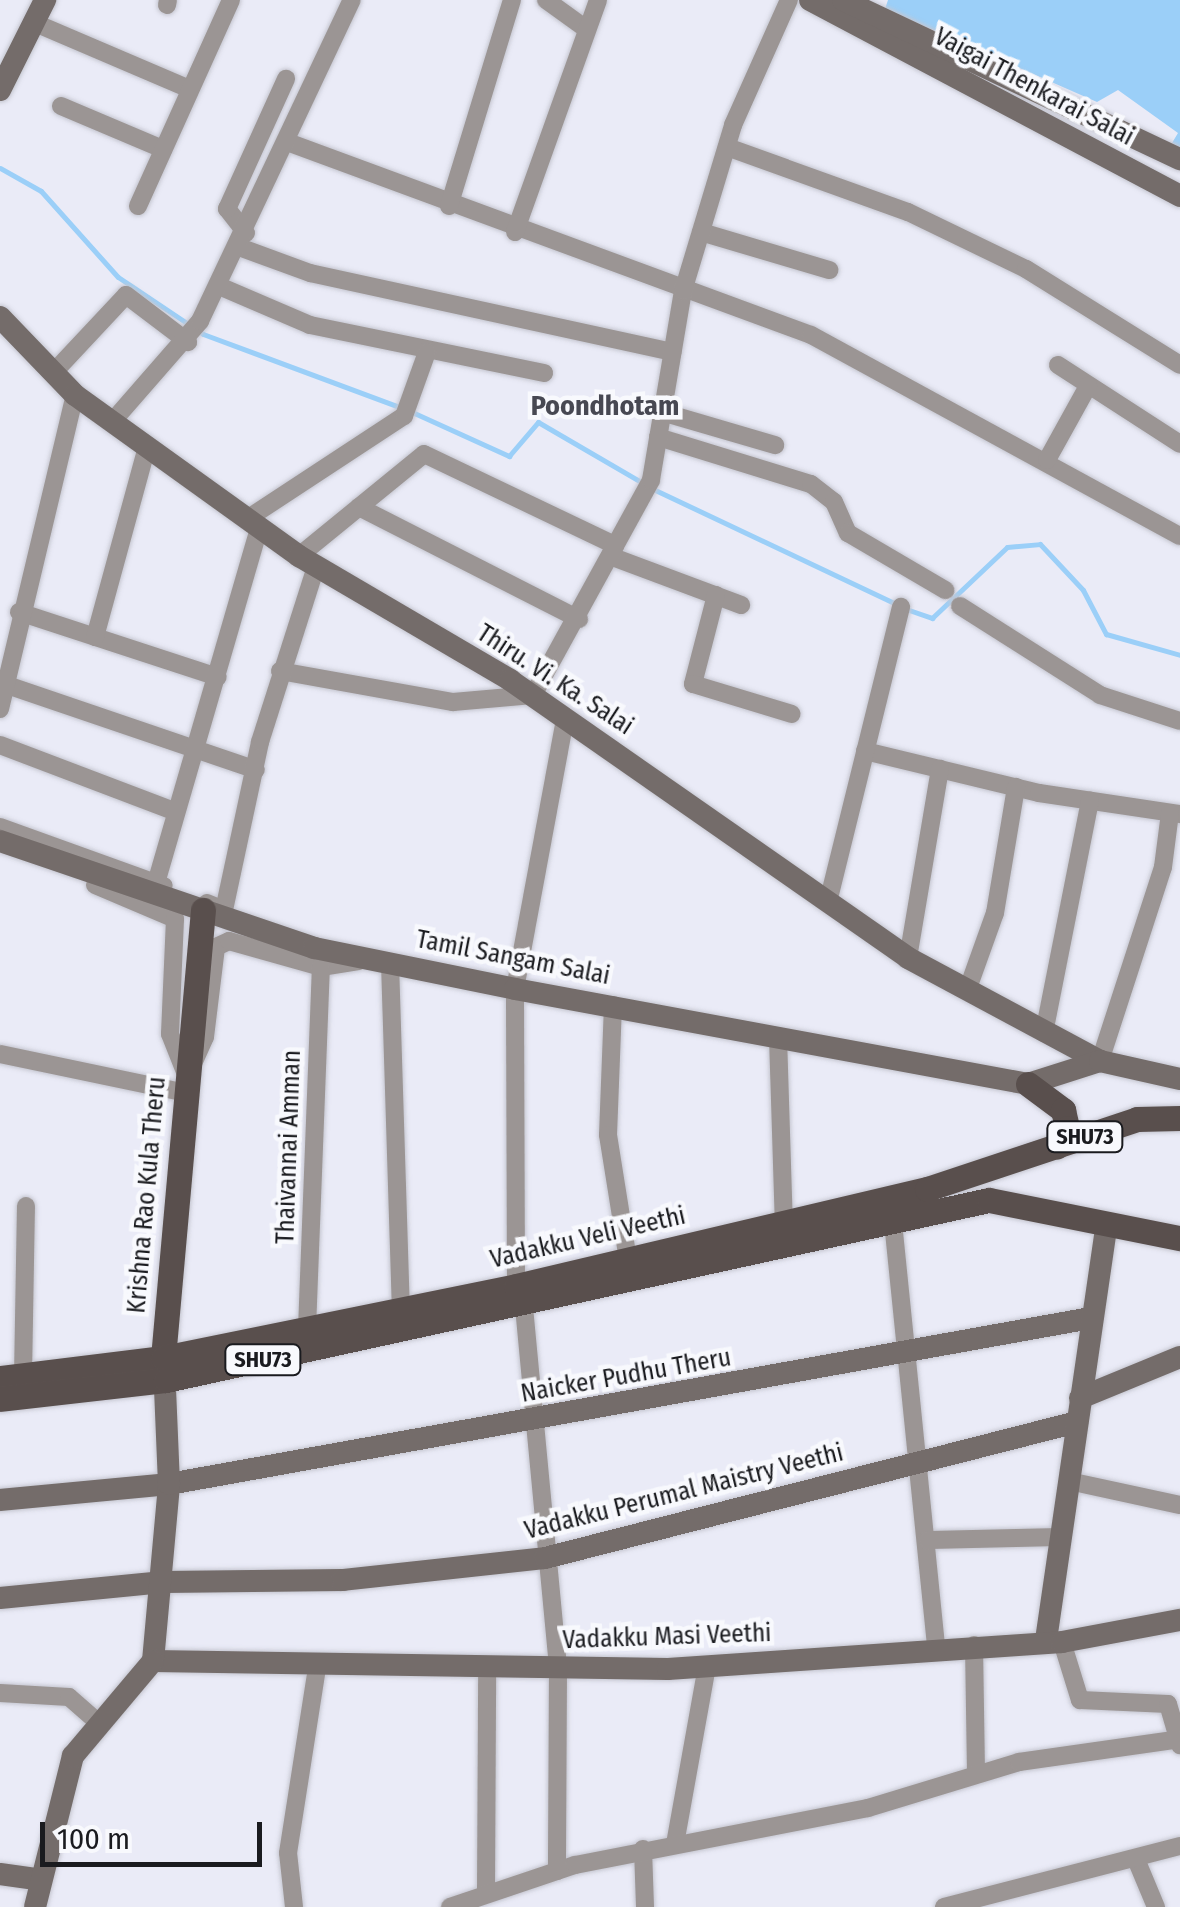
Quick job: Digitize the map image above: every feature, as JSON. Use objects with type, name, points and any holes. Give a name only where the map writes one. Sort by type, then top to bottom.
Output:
[{"type":"main road","name":"Krishna Rao Kula Theru","points":[[165,1369],[190,1036],[213,910]]},
{"type":"main road","points":[[1028,1084],[1063,1110],[1065,1138],[1056,1146]]},
{"type":"main road","name":"Vadakku Veli Veethi","points":[[11,1377],[165,1369],[308,1329],[401,1310],[520,1296],[628,1260],[993,1168],[1136,1120],[1180,1118]]},
{"type":"main road","points":[[993,1168],[989,1200],[1180,1238]]},
{"type":"main road","name":"Vadakku Veli Veethi","points":[[0,1399],[165,1369],[989,1200]]},
{"type":"street","points":[[0,90],[45,0]]},
{"type":"street","points":[[138,206],[231,0]]},
{"type":"street","points":[[112,422],[188,342],[200,321],[290,143],[352,0]]},
{"type":"street","points":[[449,206],[512,0]]},
{"type":"street","points":[[546,0],[582,26]]},
{"type":"street","points":[[515,232],[582,26],[598,0]]},
{"type":"street","points":[[280,671],[453,702],[533,695],[579,619],[648,487],[683,291],[700,232],[727,146],[789,0]]},
{"type":"street","name":"Vaigai Thenkarai Salai","points":[[810,0],[1180,196]]},
{"type":"street","name":"Vaigai Thenkarai Salai","points":[[842,0],[1180,159]]},
{"type":"street","points":[[35,23],[190,89]]},
{"type":"street","points":[[286,79],[227,209],[242,240],[310,274],[672,352]]},
{"type":"street","points":[[61,106],[164,149]]},
{"type":"street","points":[[290,143],[515,232],[810,335],[1047,460],[1180,536]]},
{"type":"street","points":[[727,146],[908,212],[1026,269],[1180,366]]},
{"type":"street","points":[[700,232],[828,270]]},
{"type":"street","points":[[219,286],[310,325],[544,374]]},
{"type":"street","points":[[54,372],[126,295],[188,342]]},
{"type":"street","name":"Thiru. Vi. Ka. Salai","points":[[0,316],[75,394],[253,524],[533,695],[830,898],[908,958],[1100,1061],[1180,1079]]},
{"type":"street","points":[[156,882],[218,677],[253,524],[409,409],[427,352]]},
{"type":"street","points":[[1058,364],[1180,444]]},
{"type":"street","points":[[1047,460],[1088,386]]},
{"type":"street","points":[[0,709],[19,612],[75,394]]},
{"type":"street","points":[[662,412],[774,445]]},
{"type":"street","points":[[658,437],[812,484],[834,502],[848,533],[945,590]]},
{"type":"street","points":[[96,637],[147,447]]},
{"type":"street","points":[[0,827],[156,882],[213,910],[256,770],[308,561],[359,507],[424,454],[613,550],[741,605]]},
{"type":"street","points":[[359,507],[579,619]]},
{"type":"street","points":[[716,596],[693,684],[792,714]]},
{"type":"street","points":[[960,606],[1100,695],[1180,721]]},
{"type":"street","points":[[830,898],[901,607]]},
{"type":"street","points":[[19,612],[218,677]]},
{"type":"street","points":[[4,684],[256,770]]},
{"type":"street","points":[[558,1871],[558,1668],[546,1558],[541,1420],[520,1296],[515,989],[565,718]]},
{"type":"street","points":[[0,745],[176,812]]},
{"type":"street","points":[[866,751],[1016,788],[1175,814],[1163,867],[1100,1061],[1028,1084]]},
{"type":"street","points":[[908,958],[940,769]]},
{"type":"street","points":[[967,991],[994,913],[1016,788]]},
{"type":"street","points":[[1044,1034],[1090,801]]},
{"type":"street","name":"Tamil Sangam Salai","points":[[0,841],[213,910],[318,957],[380,961],[1028,1084]]},
{"type":"street","points":[[0,851],[170,912],[170,1034],[186,1085]]},
{"type":"street","points":[[186,1085],[205,1036],[216,946],[229,941],[318,957]]},
{"type":"street","name":"Thaivannai Amman","points":[[308,1329],[318,957]]},
{"type":"street","points":[[380,961],[401,1310]]},
{"type":"street","points":[[613,1005],[608,1135],[628,1260]]},
{"type":"street","points":[[778,1037],[784,1223]]},
{"type":"street","points":[[0,1054],[186,1085]]},
{"type":"street","points":[[11,1377],[26,1206]]},
{"type":"street","points":[[894,1222],[923,1458],[936,1648]]},
{"type":"street","points":[[450,1907],[558,1871],[642,1849],[868,1808],[976,1774],[1180,1741],[1168,1704],[1080,1700],[1054,1641],[1068,1481],[1107,1223]]},
{"type":"street","name":"Naicker Pudhu Theru","points":[[0,1500],[169,1484],[1091,1318]]},
{"type":"street","points":[[1080,1398],[1180,1356]]},
{"type":"street","points":[[35,1907],[36,1879],[73,1756],[152,1661],[163,1582],[169,1484],[165,1369]]},
{"type":"street","name":"Vadakku Perumal Maistry Veethi","points":[[0,1598],[163,1582],[343,1580],[546,1558],[923,1458],[1077,1422]]},
{"type":"street","points":[[1068,1481],[1180,1505]]},
{"type":"street","points":[[928,1540],[1061,1537]]},
{"type":"street","name":"Vadakku Masi Veethi","points":[[152,1661],[487,1672],[707,1666],[1054,1641],[1180,1620]]},
{"type":"street","points":[[974,1645],[976,1774]]},
{"type":"street","points":[[675,1844],[707,1666]]},
{"type":"street","points":[[294,1907],[288,1853],[318,1668]]},
{"type":"street","points":[[486,1894],[487,1672]]},
{"type":"street","points":[[0,1693],[69,1697],[100,1724]]},
{"type":"street","points":[[944,1907],[1138,1864],[1180,1846]]},
{"type":"street","points":[[642,1849],[645,1907]]},
{"type":"street","points":[[1138,1864],[1156,1907]]},
{"type":"street","points":[[0,1874],[36,1879]]},
{"type":"water","points":[[888,0],[1180,0],[1180,148],[1172,143],[1178,133],[1118,90],[1097,102],[885,9]]},
{"type":"waterway","points":[[0,168],[41,191],[118,277],[203,334],[402,408]]},
{"type":"waterway","points":[[412,412],[509,456],[538,422],[643,483]]},
{"type":"waterway","points":[[653,489],[896,604]]},
{"type":"waterway","points":[[906,609],[932,618],[1007,547],[1040,544],[1083,590],[1106,634],[1180,655]]},
{"type":"district","name":"Poondhotam","points":[[605,406]]}]
